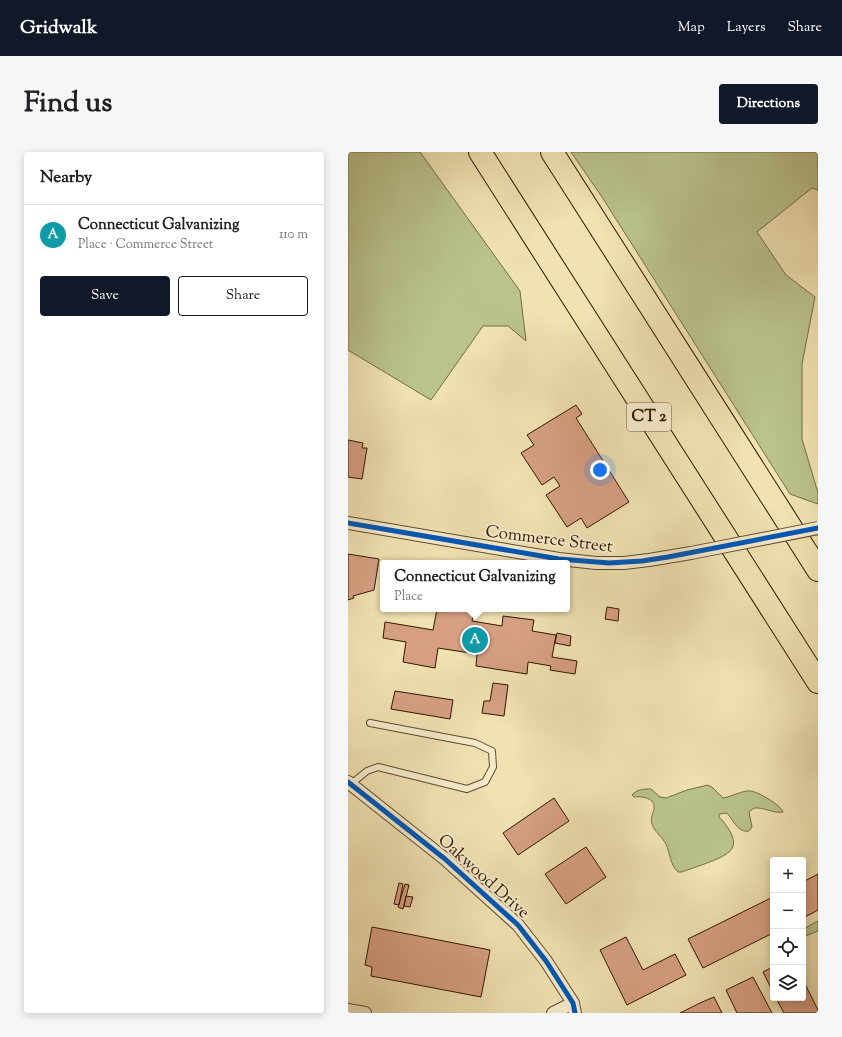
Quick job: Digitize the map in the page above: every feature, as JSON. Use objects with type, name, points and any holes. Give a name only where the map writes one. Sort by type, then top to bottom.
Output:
[{"type":"highway","name":"CT 2","points":[[480,152],[818,682]]},
{"type":"highway","points":[[552,152],[818,570]]},
{"type":"street","name":"Commerce Street","points":[[348,523],[579,561],[624,563],[691,553],[818,528]]},
{"type":"street","name":"Oakwood Drive","points":[[349,783],[445,859],[518,925],[546,961],[574,1008]]},
{"type":"street","points":[[553,1013],[574,1008]]},
{"type":"street","points":[[348,1010],[365,1013]]},
{"type":"lane","points":[[349,783],[367,770],[378,768],[468,790],[485,782],[493,767],[492,751],[475,743],[370,723]]},
{"type":"green space","points":[[348,152],[420,152],[520,291],[526,341],[508,326],[483,326],[431,400],[348,350]]},
{"type":"green space","points":[[571,152],[818,152],[818,190],[812,188],[757,232],[786,275],[815,297],[802,364],[802,439],[818,493],[818,504],[790,494],[602,197]]},
{"type":"green space","points":[[708,785],[723,798],[747,791],[753,792],[774,802],[783,812],[754,808],[749,812],[752,827],[749,831],[742,830],[736,826],[727,813],[719,814],[719,817],[731,832],[733,837],[733,846],[731,850],[716,860],[682,872],[678,872],[672,862],[666,844],[654,829],[651,822],[654,809],[653,802],[648,798],[634,797],[632,795],[638,790],[651,789],[660,797],[666,798],[687,790]]},
{"type":"green space","points":[[818,921],[818,931],[806,936],[807,927]]},
{"type":"building","points":[[576,405],[582,414],[576,418],[629,502],[587,528],[581,518],[567,527],[546,495],[560,486],[554,477],[542,485],[521,453],[534,445],[527,435]]},
{"type":"building","points":[[348,440],[363,443],[362,448],[367,448],[362,479],[348,477]]},
{"type":"building","points":[[348,554],[379,559],[374,590],[353,596],[354,598],[348,600]]},
{"type":"building","points":[[607,607],[619,609],[618,621],[605,619]]},
{"type":"building","points":[[436,612],[474,612],[472,621],[502,626],[503,616],[534,620],[532,631],[556,635],[552,657],[577,661],[575,674],[550,670],[551,666],[528,662],[527,674],[476,666],[477,654],[438,648],[435,668],[403,662],[406,642],[383,638],[385,622],[433,630]]},
{"type":"building","points":[[557,633],[571,636],[570,646],[555,643]]},
{"type":"building","points":[[493,683],[508,685],[504,716],[482,713],[484,701],[490,701]]},
{"type":"building","points":[[395,691],[453,700],[450,719],[391,709]]},
{"type":"building","points":[[554,798],[569,821],[518,855],[503,833]]},
{"type":"building","points":[[586,847],[606,877],[566,904],[545,874]]},
{"type":"building","points":[[818,874],[818,910],[806,916],[806,893],[806,880]]},
{"type":"building","points":[[399,883],[403,884],[399,905],[394,904]]},
{"type":"building","points":[[405,884],[409,885],[403,909],[398,907]]},
{"type":"building","points":[[406,896],[413,897],[410,907],[404,906]]},
{"type":"building","points":[[770,898],[770,934],[703,968],[688,939]]},
{"type":"building","points":[[372,927],[490,950],[481,997],[371,976],[372,967],[365,965]]},
{"type":"building","points":[[626,937],[643,970],[675,954],[686,975],[627,1005],[600,950]]},
{"type":"building","points":[[770,968],[770,986],[763,972]]},
{"type":"building","points":[[753,977],[772,1013],[737,1013],[726,990]]},
{"type":"building","points":[[806,986],[818,1010],[818,1013],[784,1013],[778,1001],[806,1001]]},
{"type":"building","points":[[714,997],[722,1013],[680,1013],[700,1003]]},
{"type":"cycle path","points":[[348,523],[559,559],[609,563],[642,561],[668,557],[818,528]]},
{"type":"cycle path","points":[[348,782],[445,859],[518,925],[546,961],[573,1003],[575,1013]]},
{"type":"place","name":"Connecticut Galvanizing","points":[[475,640]]}]
